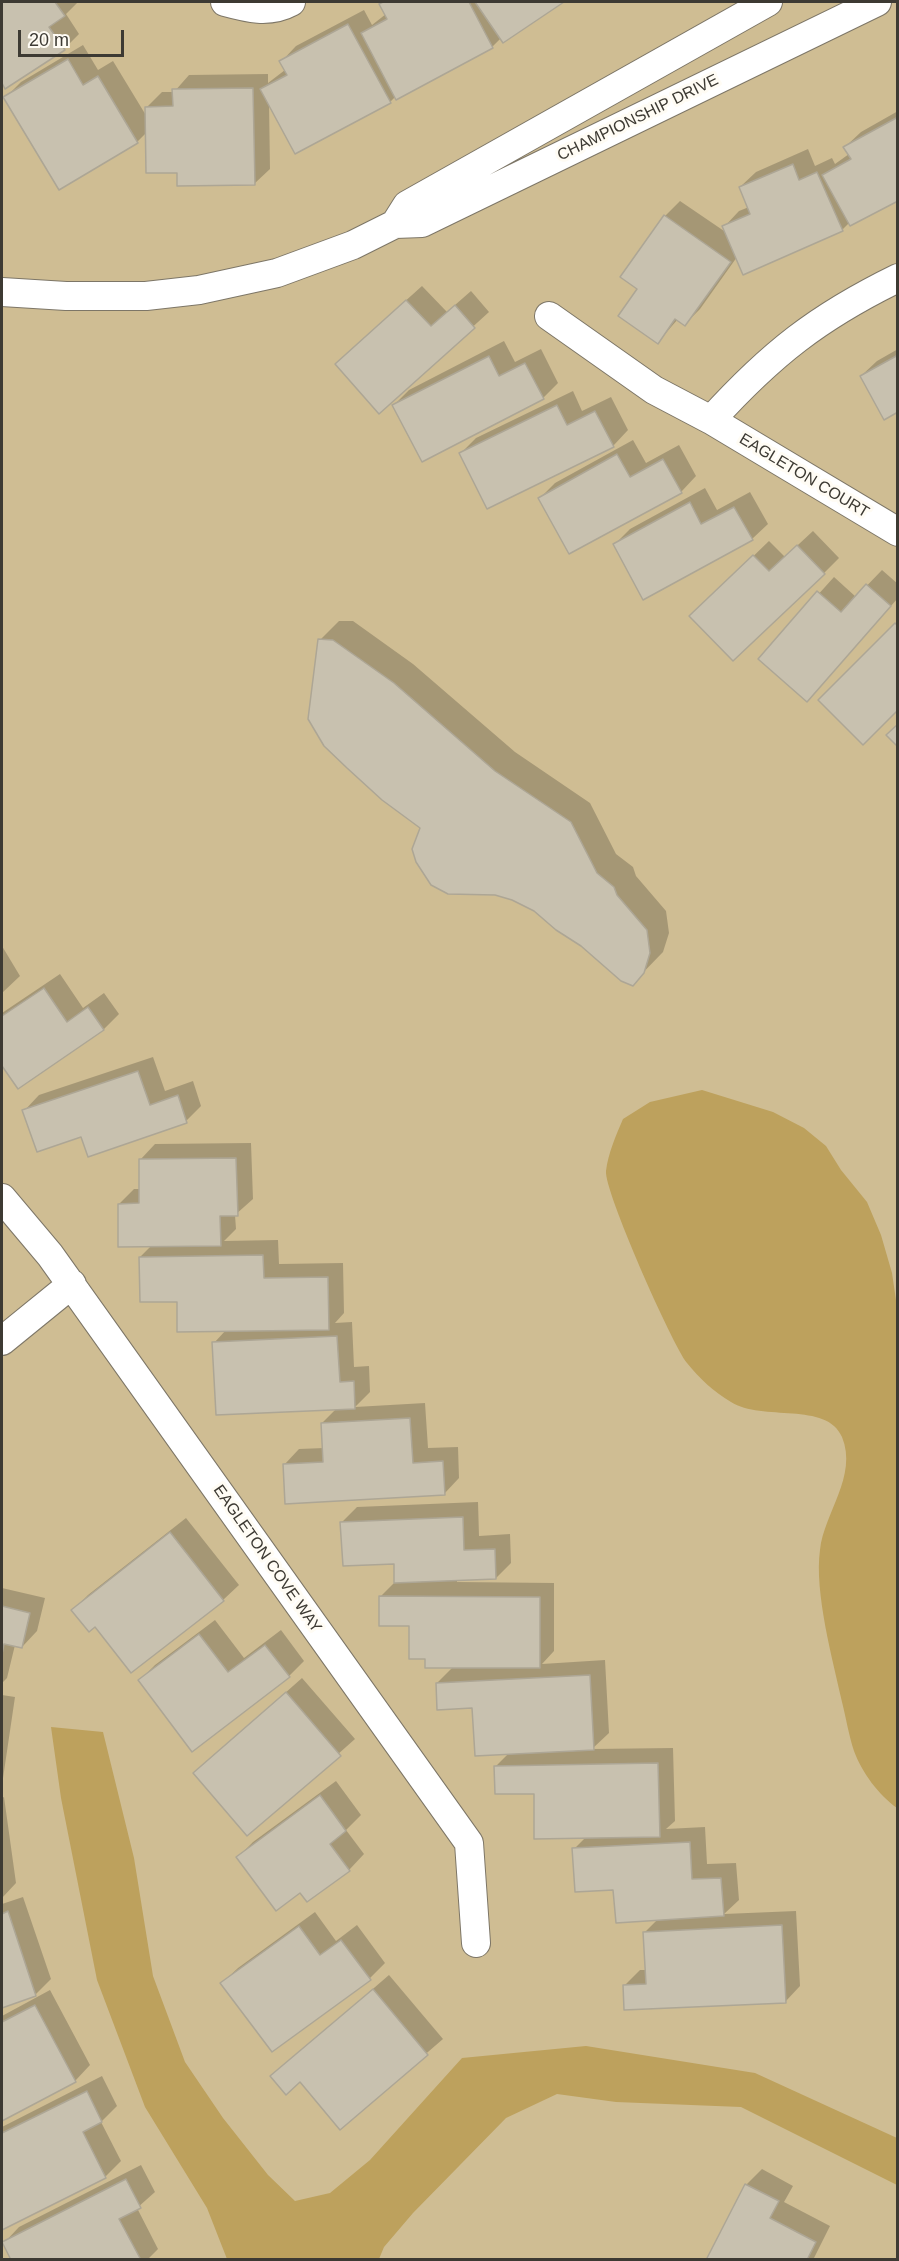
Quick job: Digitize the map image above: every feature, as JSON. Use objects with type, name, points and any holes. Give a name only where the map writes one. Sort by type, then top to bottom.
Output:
[{"type":"street","points":[[225,2],[253,10],[283,6],[291,2]]},
{"type":"street","name":"CHAMPIONSHIP DRIVE","points":[[395,224],[407,205],[768,2]]},
{"type":"street","name":"CHAMPIONSHIP DRIVE","points":[[2,292],[146,296],[199,290],[278,273],[353,245],[395,224],[422,223],[877,2]]},
{"type":"street","points":[[711,420],[750,377],[799,335],[852,300],[897,278]]},
{"type":"street","name":"EAGLETON COURT","points":[[549,316],[654,390],[711,420],[897,532]]},
{"type":"street","name":"EAGLETON COVE WAY","points":[[2,1198],[72,1284],[469,1843],[476,1943]]},
{"type":"street","points":[[2,1341],[72,1284]]},
{"type":"shaded area","points":[[2,2],[897,2],[897,2259],[2,2259]]},
{"type":"shaded area","points":[[702,1090],[773,1112],[804,1128],[826,1146],[841,1170],[867,1202],[881,1235],[892,1273],[898,1314],[897,1808],[872,1783],[854,1751],[822,1606],[820,1550],[846,1466],[846,1452],[842,1437],[834,1426],[823,1419],[808,1415],[744,1408],[719,1394],[697,1374],[679,1350],[654,1299],[608,1184],[607,1165],[623,1119],[650,1102]]},
{"type":"shaded area","points":[[51,1727],[103,1732],[134,1858],[153,1976],[185,2062],[223,2118],[268,2175],[295,2201],[330,2193],[370,2160],[462,2058],[586,2046],[755,2073],[897,2138],[897,2185],[741,2107],[616,2102],[557,2094],[506,2118],[413,2213],[384,2247],[379,2259],[227,2259],[207,2208],[145,2107],[97,1980],[61,1798]]},
{"type":"building","points":[[2,2],[55,2],[65,16],[49,27],[65,50],[5,89],[2,83]]},
{"type":"building","points":[[383,2],[469,2],[493,48],[396,100],[361,33],[387,19],[379,4]]},
{"type":"building","points":[[475,2],[564,2],[503,43]]},
{"type":"building","points":[[348,24],[391,103],[295,154],[260,89],[287,75],[279,61]]},
{"type":"building","points":[[68,59],[83,85],[98,76],[138,143],[59,190],[3,97]]},
{"type":"building","points":[[253,88],[255,185],[177,186],[177,173],[146,173],[145,107],[173,106],[172,89]]},
{"type":"building","points":[[898,117],[898,201],[850,226],[822,175],[851,159],[843,147]]},
{"type":"building","points":[[793,164],[799,180],[817,172],[843,231],[743,275],[722,226],[750,214],[739,187]]},
{"type":"building","points":[[664,215],[731,262],[685,326],[675,319],[658,344],[618,316],[637,289],[620,277]]},
{"type":"building","points":[[406,300],[431,326],[455,305],[475,328],[379,414],[335,364]]},
{"type":"building","points":[[898,355],[898,412],[884,420],[860,376]]},
{"type":"building","points":[[489,356],[499,376],[525,363],[544,399],[422,462],[392,405]]},
{"type":"building","points":[[557,405],[567,425],[595,411],[614,447],[487,509],[459,453]]},
{"type":"building","points":[[617,454],[630,477],[663,459],[682,493],[569,554],[538,498]]},
{"type":"building","points":[[690,502],[701,524],[734,507],[753,540],[643,600],[613,544]]},
{"type":"building","points":[[797,545],[825,574],[733,661],[689,616],[753,555],[769,571]]},
{"type":"building","points":[[866,584],[891,606],[807,702],[758,659],[817,591],[841,612]]},
{"type":"building","points":[[895,623],[898,626],[898,710],[863,745],[818,700]]},
{"type":"building","points":[[318,639],[333,640],[394,683],[495,771],[571,822],[597,873],[614,887],[617,895],[647,930],[650,953],[644,973],[633,986],[621,981],[581,946],[556,930],[534,911],[512,900],[495,895],[448,894],[431,885],[416,862],[412,849],[420,828],[382,800],[324,746],[308,719]]},
{"type":"building","points":[[898,724],[898,747],[886,735]]},
{"type":"building","points":[[44,988],[67,1022],[88,1007],[104,1030],[18,1089],[2,1066],[2,1016]]},
{"type":"building","points":[[138,1071],[150,1105],[178,1095],[187,1123],[88,1157],[81,1137],[37,1152],[22,1110]]},
{"type":"building","points":[[236,1158],[238,1216],[220,1216],[221,1246],[118,1247],[118,1204],[139,1203],[139,1159]]},
{"type":"building","points":[[263,1255],[264,1278],[328,1277],[329,1330],[177,1332],[177,1302],[140,1302],[139,1257]]},
{"type":"building","points":[[337,1336],[340,1382],[354,1381],[355,1409],[216,1415],[212,1342]]},
{"type":"building","points":[[410,1418],[413,1463],[443,1461],[445,1495],[285,1504],[283,1464],[323,1462],[321,1423]]},
{"type":"building","points":[[463,1517],[464,1550],[495,1549],[496,1579],[394,1583],[394,1564],[343,1566],[340,1522]]},
{"type":"building","points":[[170,1532],[224,1601],[131,1673],[95,1627],[89,1632],[71,1610]]},
{"type":"building","points":[[379,1596],[540,1597],[540,1668],[425,1668],[425,1659],[409,1659],[409,1626],[379,1626]]},
{"type":"building","points":[[2,1606],[30,1613],[22,1648],[4,1644],[2,1654]]},
{"type":"building","points":[[199,1634],[228,1672],[265,1645],[290,1677],[192,1752],[138,1680]]},
{"type":"building","points":[[590,1675],[594,1750],[475,1756],[472,1708],[437,1710],[436,1683]]},
{"type":"building","points":[[286,1692],[341,1756],[247,1836],[193,1773]]},
{"type":"building","points":[[658,1763],[660,1837],[534,1839],[534,1794],[495,1794],[494,1766]]},
{"type":"building","points":[[320,1795],[346,1831],[330,1844],[350,1871],[307,1902],[300,1893],[276,1911],[236,1857]]},
{"type":"building","points":[[690,1842],[692,1879],[721,1878],[724,1916],[616,1923],[613,1890],[575,1892],[572,1848]]},
{"type":"building","points":[[8,1911],[36,1996],[2,2008],[2,1914]]},
{"type":"building","points":[[782,1925],[786,2003],[624,2010],[623,1985],[646,1984],[643,1932]]},
{"type":"building","points":[[299,1926],[320,1955],[341,1940],[371,1980],[272,2052],[220,1983]]},
{"type":"building","points":[[373,1989],[428,2055],[340,2130],[300,2082],[286,2095],[270,2076]]},
{"type":"building","points":[[35,2005],[76,2082],[2,2121],[2,2022]]},
{"type":"building","points":[[87,2091],[102,2122],[83,2132],[106,2178],[2,2230],[2,2133]]},
{"type":"building","points":[[126,2179],[141,2208],[119,2219],[141,2260],[11,2260],[2,2242]]},
{"type":"building","points":[[745,2184],[779,2201],[770,2218],[816,2242],[807,2260],[706,2260]]}]
